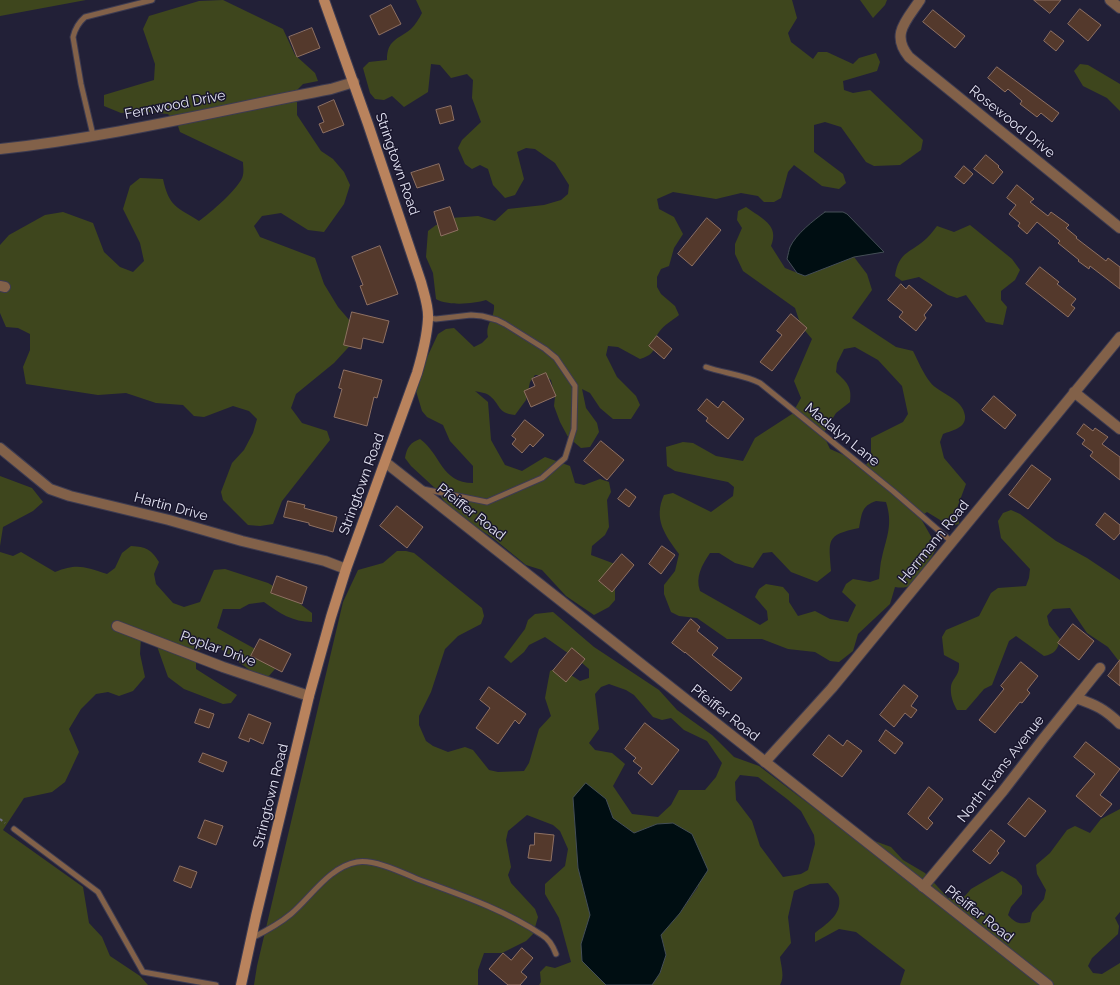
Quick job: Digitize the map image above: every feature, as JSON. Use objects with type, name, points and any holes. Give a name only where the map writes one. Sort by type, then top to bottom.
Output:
[{"type":"main road","name":"Stringtown Road","points":[[241,985],[309,696],[331,617],[346,569],[417,373],[423,352],[428,318],[421,282],[354,82],[324,0]]},
{"type":"street","name":"Rosewood Drive","points":[[920,0],[901,31],[900,42],[909,57],[1120,228]]},
{"type":"street","points":[[1110,0],[1120,8]]},
{"type":"street","name":"Fernwood Drive","points":[[0,149],[29,146],[160,123],[332,89],[354,82]]},
{"type":"street","name":"Herrmann Road","points":[[765,762],[832,688],[1120,337]]},
{"type":"street","points":[[1074,392],[1120,429]]},
{"type":"street","name":"Hartin Drive","points":[[0,448],[50,489],[70,496],[325,561],[346,569]]},
{"type":"street","name":"Pfeiffer Road","points":[[385,462],[1048,985]]},
{"type":"street","name":"Poplar Drive","points":[[117,626],[223,667],[309,696]]},
{"type":"street","name":"North Evans Avenue","points":[[923,887],[1100,668]]},
{"type":"street","points":[[1076,698],[1101,708],[1120,724]]},
{"type":"lane","points":[[93,135],[81,84],[73,37],[74,30],[79,22],[85,17],[152,0]]},
{"type":"lane","points":[[417,488],[487,502],[542,478],[565,458],[574,429],[575,386],[556,358],[497,320],[482,316],[441,319],[428,318]]},
{"type":"lane","name":"Madalyn Lane","points":[[706,367],[753,379],[760,383],[893,491],[952,542]]},
{"type":"lane","points":[[14,829],[98,892],[143,972],[216,985]]},
{"type":"lane","points":[[251,938],[275,926],[291,914],[310,897],[331,874],[342,867],[357,862],[370,862],[457,894],[510,917],[544,935],[553,946],[556,954]]},
{"type":"path","points":[[0,819],[5,823]]},
{"type":"green space","points":[[0,0],[86,0],[0,16]]},
{"type":"green space","points":[[223,0],[283,29],[295,55],[315,73],[318,81],[303,84],[297,90],[297,115],[321,151],[333,159],[344,172],[350,185],[344,204],[324,232],[308,230],[281,213],[262,216],[254,226],[260,237],[315,258],[324,284],[338,307],[357,329],[357,338],[334,363],[296,394],[291,408],[302,423],[327,431],[330,440],[282,501],[273,524],[260,526],[248,525],[223,500],[221,492],[232,463],[244,450],[253,433],[257,419],[249,411],[233,406],[204,417],[194,416],[183,405],[156,403],[126,393],[98,395],[26,384],[23,367],[30,350],[30,334],[18,328],[6,327],[0,313],[0,245],[9,235],[45,215],[63,212],[93,223],[104,252],[120,267],[133,272],[144,261],[140,243],[123,209],[130,186],[140,178],[163,179],[171,201],[180,209],[199,221],[217,207],[237,186],[243,175],[243,162],[180,132],[177,123],[168,114],[137,111],[121,113],[104,106],[104,95],[154,80],[155,64],[143,29],[149,16],[199,1]]},
{"type":"green space","points":[[416,0],[792,0],[797,18],[788,33],[791,42],[813,59],[818,52],[827,52],[853,64],[859,58],[876,53],[880,62],[877,71],[843,81],[844,90],[853,93],[870,90],[923,140],[921,150],[900,165],[874,166],[866,162],[841,127],[825,122],[814,125],[814,152],[843,174],[846,183],[839,189],[822,186],[794,165],[788,172],[781,198],[774,202],[764,202],[758,196],[741,193],[716,199],[673,192],[657,199],[659,209],[674,217],[683,234],[674,248],[669,266],[661,269],[657,277],[657,287],[661,294],[675,306],[679,315],[659,332],[655,340],[653,351],[647,356],[640,359],[618,347],[608,346],[606,355],[617,377],[636,396],[640,405],[631,419],[613,419],[600,408],[590,393],[582,389],[586,408],[597,423],[599,432],[590,447],[581,448],[568,437],[554,406],[555,397],[551,380],[544,375],[535,375],[530,382],[526,400],[515,415],[509,414],[502,410],[489,395],[475,391],[488,402],[491,440],[505,465],[522,471],[545,457],[570,466],[575,483],[584,485],[600,479],[609,482],[611,492],[607,500],[609,527],[605,535],[592,546],[591,555],[615,564],[615,600],[609,607],[594,615],[566,596],[542,570],[526,565],[493,538],[450,510],[436,489],[411,466],[405,458],[410,446],[420,439],[433,452],[442,467],[454,478],[462,482],[473,483],[473,466],[450,441],[443,425],[427,417],[422,411],[416,391],[423,366],[438,334],[446,329],[454,328],[474,347],[482,343],[488,337],[487,332],[494,310],[494,305],[486,300],[461,304],[447,303],[436,299],[433,273],[426,257],[428,231],[436,225],[445,225],[451,218],[478,216],[495,221],[508,209],[544,205],[561,200],[568,194],[569,185],[555,163],[535,149],[526,148],[517,152],[524,179],[515,195],[505,198],[493,185],[488,169],[480,165],[472,169],[465,164],[458,148],[462,140],[481,122],[472,98],[473,80],[467,74],[451,78],[440,65],[431,64],[428,92],[404,107],[392,96],[384,100],[375,99],[370,93],[363,68],[369,62],[387,60],[387,53],[391,44],[414,26],[422,13]]},
{"type":"green space","points":[[860,0],[887,0],[885,5],[873,18]]},
{"type":"green space","points":[[1080,64],[1088,65],[1120,84],[1120,111],[1107,98],[1083,86],[1074,71]]},
{"type":"green space","points":[[746,207],[768,223],[773,233],[771,246],[785,268],[805,276],[854,257],[867,274],[872,290],[852,318],[896,347],[913,351],[930,382],[955,400],[960,405],[965,416],[965,420],[961,426],[955,430],[943,434],[940,442],[944,458],[966,484],[957,508],[959,524],[950,526],[927,512],[920,517],[937,547],[935,551],[921,573],[911,585],[903,588],[895,587],[890,604],[858,634],[853,651],[839,662],[830,661],[815,652],[788,649],[762,639],[727,639],[697,618],[679,616],[671,612],[664,594],[664,585],[675,571],[679,554],[665,533],[660,519],[661,504],[664,495],[673,493],[711,512],[733,496],[734,487],[728,482],[675,471],[667,466],[666,447],[683,442],[693,443],[716,456],[743,461],[755,438],[792,414],[801,398],[794,381],[812,339],[801,326],[795,308],[743,271],[735,254],[735,244],[742,228],[737,220],[738,211]],"holes":[[[855,347],[878,360],[902,386],[908,414],[903,422],[871,438],[871,456],[867,464],[859,467],[846,456],[830,449],[823,434],[836,413],[850,402],[848,385],[836,372],[837,363],[844,349]],[[876,501],[886,502],[889,517],[879,579],[870,582],[853,579],[846,584],[842,592],[856,605],[848,622],[830,619],[815,611],[798,616],[789,602],[789,594],[783,587],[766,584],[759,589],[755,597],[767,611],[768,620],[760,625],[700,591],[698,581],[700,571],[710,553],[719,553],[735,563],[753,568],[763,553],[772,552],[791,572],[817,582],[831,571],[830,546],[832,540],[840,533],[859,528],[863,511],[867,505]]]},
{"type":"green space","points":[[970,225],[1012,259],[1020,270],[1015,280],[1001,291],[1001,300],[1007,307],[1003,325],[986,322],[966,295],[957,298],[948,295],[919,277],[902,281],[895,276],[897,268],[903,257],[927,238],[937,226],[954,232]]},
{"type":"green space","points":[[0,476],[32,488],[43,502],[33,511],[3,527],[0,546]]},
{"type":"green space","points":[[1011,510],[1020,514],[1056,541],[1087,558],[1120,580],[1120,660],[1118,660],[1108,647],[1087,633],[1070,608],[1053,609],[1047,616],[1049,625],[1060,639],[1055,651],[1044,656],[1016,636],[1009,641],[992,685],[984,689],[966,710],[957,710],[952,699],[951,686],[957,674],[959,663],[944,655],[942,637],[946,630],[979,616],[991,593],[998,588],[1026,586],[1029,578],[1030,569],[1001,538],[998,521],[1003,513]]},
{"type":"green space","points":[[131,546],[141,547],[151,551],[159,562],[154,574],[156,584],[173,603],[184,607],[200,602],[214,570],[225,569],[268,583],[287,594],[312,613],[312,622],[292,619],[264,602],[249,604],[240,609],[223,609],[217,628],[268,656],[275,669],[268,677],[255,674],[221,649],[206,647],[196,651],[196,669],[237,695],[231,703],[223,704],[184,689],[168,677],[153,635],[141,637],[140,654],[145,677],[133,691],[119,696],[108,692],[96,694],[81,709],[69,729],[79,752],[65,782],[52,792],[24,798],[3,830],[83,887],[89,923],[102,937],[110,956],[140,976],[148,985],[0,985],[0,552],[13,556],[21,552],[55,572],[63,569],[81,567],[107,574],[115,568],[122,553]]},
{"type":"green space","points":[[397,551],[414,553],[482,608],[484,616],[481,624],[458,636],[445,649],[431,692],[419,716],[419,725],[426,741],[433,746],[448,752],[465,747],[473,750],[489,770],[498,772],[524,771],[529,763],[539,729],[551,716],[545,698],[550,671],[559,667],[580,681],[589,678],[589,669],[545,637],[529,645],[524,652],[511,663],[504,657],[525,629],[528,620],[535,614],[553,612],[594,647],[659,690],[677,710],[712,735],[734,757],[759,766],[842,829],[891,847],[903,860],[925,873],[948,898],[965,896],[971,889],[1002,871],[1016,879],[1022,886],[1022,894],[1011,907],[1008,915],[1018,923],[1030,922],[1032,913],[1044,899],[1046,890],[1037,874],[1036,865],[1050,853],[1067,830],[1075,826],[1090,833],[1101,819],[1120,809],[1120,912],[1115,918],[1119,926],[1118,934],[1092,958],[1088,966],[1093,973],[1102,974],[1120,963],[1120,985],[900,985],[905,970],[856,932],[839,929],[815,942],[815,933],[836,914],[838,909],[839,898],[828,883],[810,884],[794,891],[788,917],[791,943],[780,957],[782,975],[780,985],[652,985],[660,973],[666,955],[661,935],[680,913],[698,887],[657,824],[634,833],[613,818],[606,799],[573,798],[578,868],[590,915],[581,944],[582,961],[606,985],[539,985],[541,982],[540,972],[546,966],[555,968],[571,962],[559,918],[545,894],[545,884],[565,866],[568,849],[560,831],[553,825],[527,815],[508,831],[506,840],[511,867],[508,875],[511,883],[535,909],[538,917],[533,934],[526,941],[502,953],[484,953],[478,970],[478,985],[254,985],[257,966],[343,602],[358,570],[383,563]],"holes":[[[609,684],[626,690],[634,695],[653,717],[662,720],[671,718],[684,730],[707,741],[722,763],[716,777],[705,790],[679,790],[671,805],[658,817],[632,814],[613,786],[625,764],[612,753],[595,750],[589,743],[599,729],[595,694],[601,687]],[[740,775],[758,777],[801,811],[814,835],[815,844],[808,870],[801,874],[783,877],[760,846],[752,821],[736,800],[735,782]]]},
{"type":"shaded area","points":[[825,212],[843,212],[847,214],[884,252],[854,257],[805,276],[797,273],[787,259],[790,247],[801,232]]},
{"type":"shaded area","points":[[586,783],[606,799],[613,818],[634,833],[657,824],[673,823],[692,834],[708,870],[680,913],[661,935],[666,955],[660,973],[652,985],[606,985],[582,961],[581,944],[590,915],[578,868],[573,798]]},
{"type":"building","points":[[1034,0],[1061,0],[1050,13]]},
{"type":"building","points":[[391,5],[401,24],[379,35],[370,16]]},
{"type":"building","points":[[1080,9],[1101,25],[1088,41],[1068,24]]},
{"type":"building","points":[[933,10],[965,36],[955,48],[923,22]]},
{"type":"building","points":[[312,28],[320,48],[297,57],[289,37]]},
{"type":"building","points":[[1051,31],[1064,41],[1056,51],[1044,41]]},
{"type":"building","points":[[997,67],[1059,113],[1052,122],[1041,113],[1037,117],[1020,104],[1022,101],[1008,89],[1005,92],[988,78]]},
{"type":"building","points":[[334,100],[344,125],[323,133],[319,124],[324,122],[318,107]]},
{"type":"building","points":[[451,106],[454,120],[440,124],[436,110]]},
{"type":"building","points":[[986,155],[999,166],[998,167],[1003,172],[993,184],[974,169]]},
{"type":"building","points":[[439,164],[444,180],[417,188],[411,173]]},
{"type":"building","points":[[964,166],[973,174],[964,184],[955,177]]},
{"type":"building","points":[[1017,185],[1034,199],[1030,202],[1048,216],[1051,212],[1069,225],[1066,228],[1077,237],[1076,238],[1106,261],[1108,258],[1120,267],[1120,289],[1090,266],[1089,269],[1078,261],[1079,260],[1058,243],[1060,241],[1037,222],[1027,234],[1018,226],[1020,223],[1009,214],[1016,205],[1007,198]]},
{"type":"building","points":[[450,207],[458,230],[441,236],[434,212]]},
{"type":"building","points":[[707,218],[721,230],[692,266],[678,254]]},
{"type":"building","points":[[380,246],[398,294],[367,305],[360,286],[363,285],[352,257]]},
{"type":"building","points":[[1040,267],[1059,282],[1057,284],[1076,299],[1071,305],[1075,308],[1068,317],[1026,284]]},
{"type":"building","points":[[901,284],[906,289],[909,285],[932,305],[924,315],[926,318],[916,331],[899,317],[903,312],[888,300]]},
{"type":"building","points":[[352,312],[389,321],[383,343],[363,338],[361,349],[344,345]]},
{"type":"building","points":[[791,314],[807,328],[772,371],[760,362],[782,335],[777,331]]},
{"type":"building","points":[[657,336],[672,349],[664,359],[649,346]]},
{"type":"building","points":[[344,370],[382,380],[377,398],[374,397],[367,426],[334,417],[342,389],[339,388]]},
{"type":"building","points":[[546,373],[556,396],[531,407],[524,391],[535,386],[532,379]]},
{"type":"building","points":[[994,396],[1016,415],[1005,429],[982,410]]},
{"type":"building","points":[[707,399],[718,408],[723,401],[744,419],[728,439],[706,421],[708,418],[698,410]]},
{"type":"building","points":[[525,420],[544,435],[533,447],[530,444],[522,453],[512,444],[516,439],[512,436]]},
{"type":"building","points":[[1084,424],[1093,431],[1095,428],[1108,437],[1102,444],[1120,457],[1120,480],[1090,456],[1093,452],[1082,444],[1085,440],[1077,434]]},
{"type":"building","points":[[601,441],[624,460],[607,480],[584,461]]},
{"type":"building","points":[[1032,465],[1051,479],[1028,509],[1009,495]]},
{"type":"building","points":[[626,489],[636,497],[629,507],[618,499]]},
{"type":"building","points":[[288,501],[305,505],[304,508],[337,517],[333,532],[309,525],[309,523],[284,517]]},
{"type":"building","points":[[397,506],[423,527],[407,548],[380,526]]},
{"type":"building","points":[[1105,513],[1120,525],[1120,533],[1114,540],[1096,525]]},
{"type":"building","points":[[662,546],[675,555],[661,574],[649,564]]},
{"type":"building","points":[[622,554],[634,565],[612,592],[599,581]]},
{"type":"building","points":[[277,576],[307,587],[302,604],[271,593]]},
{"type":"building","points":[[691,619],[700,627],[697,631],[718,648],[712,655],[742,678],[731,691],[685,652],[672,643]]},
{"type":"building","points":[[1073,624],[1094,641],[1079,660],[1058,643]]},
{"type":"building","points":[[260,639],[291,654],[282,672],[251,656]]},
{"type":"building","points":[[572,648],[585,659],[566,682],[553,671]]},
{"type":"building","points":[[1120,660],[1120,686],[1108,676]]},
{"type":"building","points":[[1021,662],[1038,676],[1027,690],[1030,693],[1022,703],[1020,702],[995,733],[979,720],[1004,689],[1001,686]]},
{"type":"building","points":[[904,685],[918,696],[911,706],[917,710],[911,718],[905,713],[894,727],[880,715]]},
{"type":"building","points":[[489,687],[526,714],[519,724],[515,720],[498,744],[476,728],[490,708],[480,700]]},
{"type":"building","points":[[200,709],[214,714],[209,728],[195,723]]},
{"type":"building","points":[[249,714],[271,723],[263,744],[250,738],[249,742],[239,738]]},
{"type":"building","points":[[645,723],[679,750],[652,785],[638,773],[642,768],[633,761],[636,758],[625,749]]},
{"type":"building","points":[[886,730],[903,743],[895,754],[879,741]]},
{"type":"building","points":[[829,735],[843,746],[847,740],[862,751],[842,777],[813,755]]},
{"type":"building","points":[[1086,742],[1120,769],[1100,795],[1112,804],[1101,817],[1076,796],[1095,774],[1074,757]]},
{"type":"building","points":[[203,753],[227,762],[223,772],[199,762]]},
{"type":"building","points":[[929,787],[943,799],[928,818],[933,823],[927,830],[908,814]]},
{"type":"building","points":[[1029,798],[1046,811],[1025,837],[1008,824]]},
{"type":"building","points":[[205,820],[223,826],[216,845],[198,838]]},
{"type":"building","points":[[991,830],[1005,841],[997,851],[999,853],[990,864],[973,851]]},
{"type":"building","points":[[535,833],[554,835],[551,861],[528,858],[530,845],[534,845]]},
{"type":"building","points":[[180,866],[197,872],[191,888],[174,881]]},
{"type":"building","points":[[522,948],[533,958],[521,972],[527,977],[520,985],[508,985],[489,969],[503,953],[511,960]]}]
